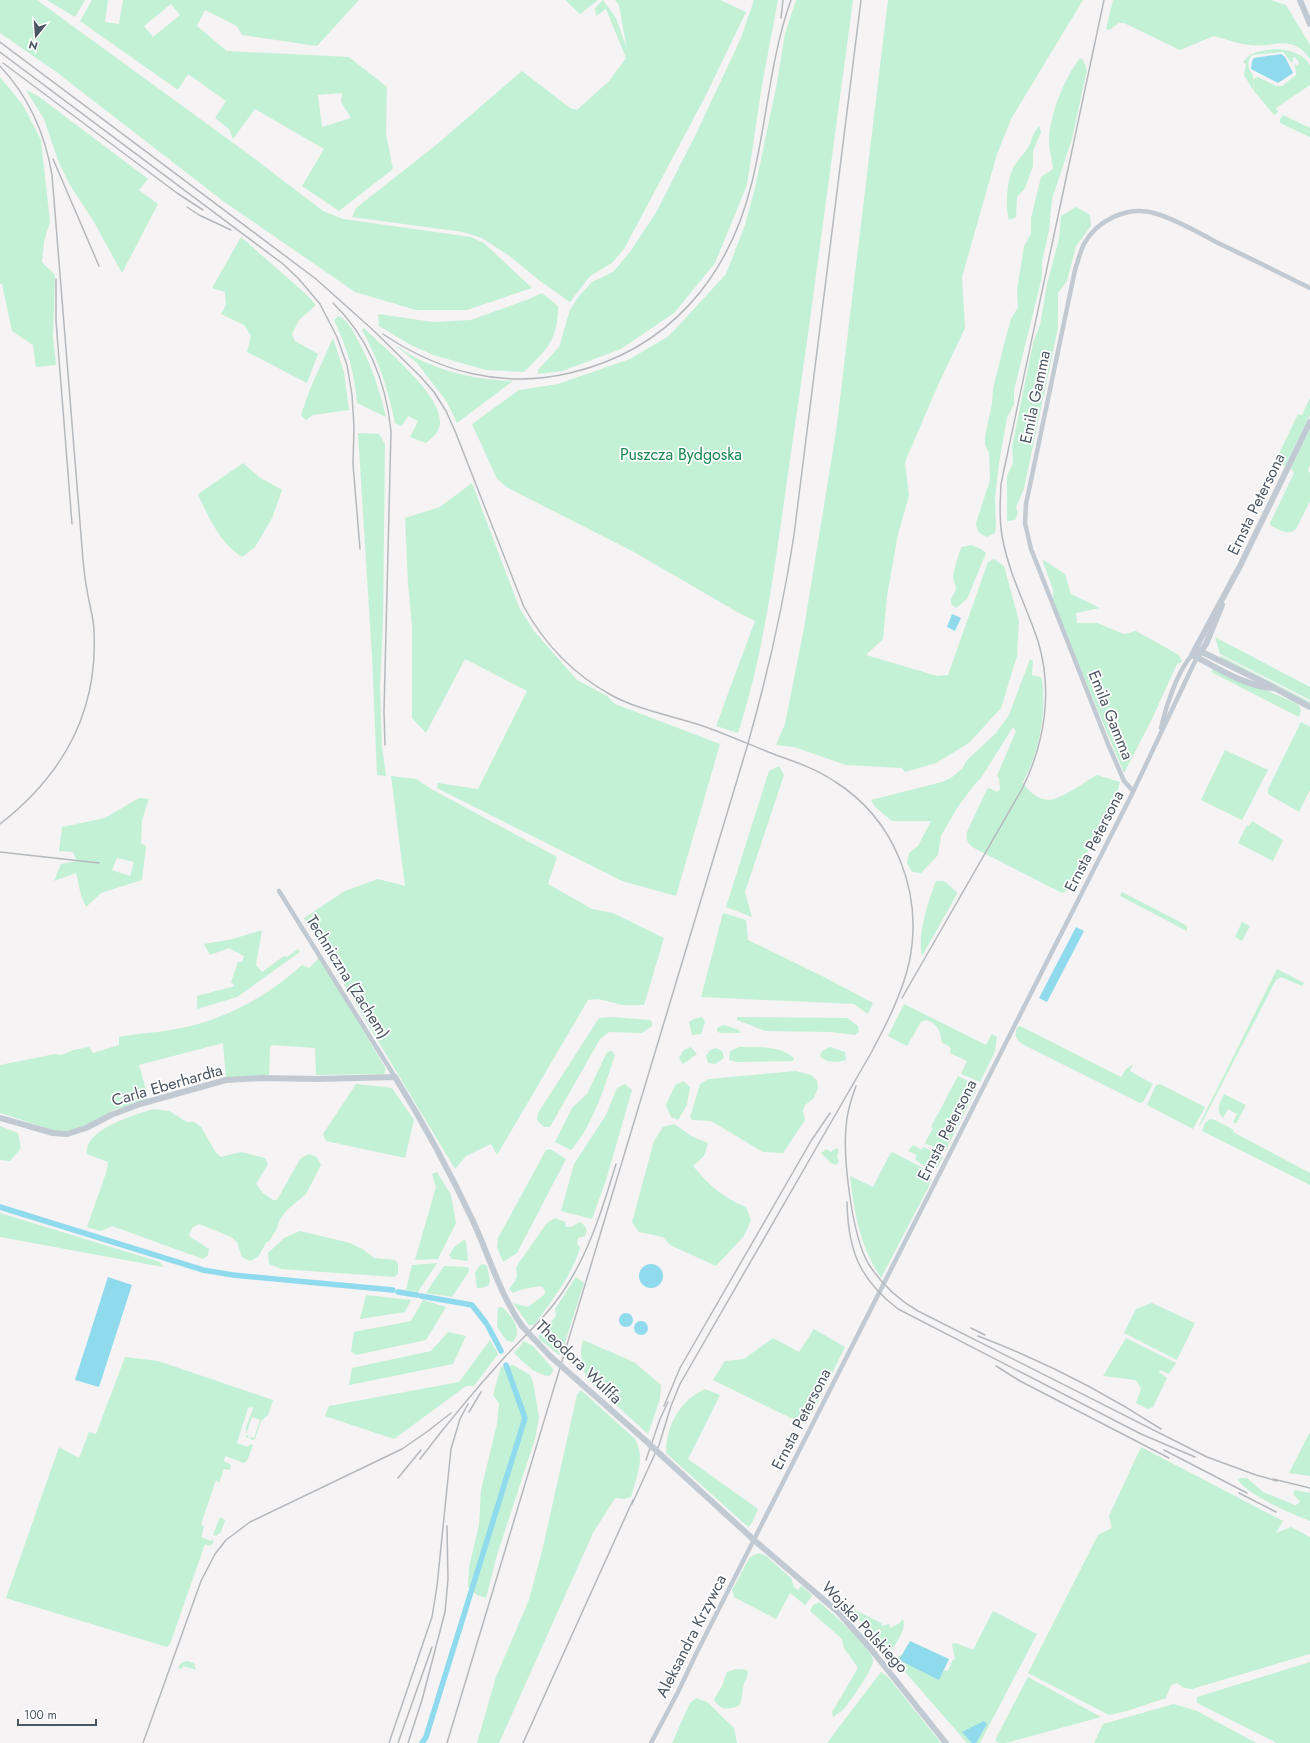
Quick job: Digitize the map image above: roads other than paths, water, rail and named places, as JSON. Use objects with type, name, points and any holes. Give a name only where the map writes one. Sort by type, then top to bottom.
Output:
[{"type":"street","points":[[1300,0],[1310,24]]},
{"type":"street","name":"Emila Gamma","points":[[1133,791],[1124,782],[1103,732],[1031,549],[1025,523],[1026,504],[1081,250],[1093,232],[1103,223],[1125,213],[1147,211],[1158,214],[1186,227],[1310,288]]},
{"type":"street","name":"Ernsta Petersona","points":[[754,1540],[1133,791],[1161,730],[1168,720],[1211,618],[1225,596],[1310,422]]},
{"type":"street","points":[[1198,650],[1310,707]]},
{"type":"street","points":[[1195,656],[1231,675],[1261,687],[1272,688]]},
{"type":"street","name":"Techniczna (Zachem)","points":[[279,891],[395,1077]]},
{"type":"street","name":"Theodora Wulffa","points":[[395,1077],[443,1159],[473,1222],[507,1301],[522,1326],[550,1356],[576,1380],[645,1440],[754,1540]]},
{"type":"street","name":"Carla Eberhardta","points":[[0,1118],[53,1133],[67,1134],[86,1128],[111,1115],[140,1104],[226,1080],[262,1078],[318,1079],[395,1077]]},
{"type":"street","name":"Aleksandra Krzywca","points":[[651,1743],[754,1540]]},
{"type":"street","name":"Wojska Polskiego","points":[[754,1540],[838,1612],[870,1648],[946,1743]]},
{"type":"water","points":[[1281,54],[1285,57],[1293,73],[1278,83],[1251,69],[1254,58]]},
{"type":"water","points":[[952,614],[961,618],[955,631],[947,627]]},
{"type":"water","points":[[1076,927],[1084,931],[1047,1002],[1039,998]]},
{"type":"water","points":[[651,1264],[656,1265],[662,1271],[662,1281],[656,1287],[651,1288],[646,1287],[640,1281],[639,1276],[640,1271],[646,1265]]},
{"type":"water","points":[[108,1277],[132,1285],[99,1387],[75,1380]]},
{"type":"water","points":[[623,1313],[629,1313],[633,1317],[633,1323],[629,1327],[623,1327],[619,1323],[619,1317]]},
{"type":"water","points":[[641,1321],[646,1323],[648,1328],[646,1333],[641,1335],[636,1333],[634,1328],[636,1323]]},
{"type":"water","points":[[910,1641],[949,1659],[939,1680],[899,1660]]},
{"type":"water","points":[[984,1721],[987,1724],[976,1743],[972,1743],[962,1732]]},
{"type":"waterway","points":[[0,1207],[203,1270],[233,1275],[393,1290]]},
{"type":"waterway","points":[[398,1292],[417,1295]]},
{"type":"waterway","points":[[421,1296],[472,1305],[486,1323]]},
{"type":"waterway","points":[[488,1326],[501,1351]]},
{"type":"waterway","points":[[422,1743],[426,1737],[525,1418],[506,1365]]},
{"type":"railway","points":[[781,18],[783,0]]},
{"type":"railway","points":[[383,334],[404,347],[449,367],[472,374],[496,378],[520,379],[570,373],[605,362],[637,347],[665,328],[689,305],[710,279],[728,249],[742,217],[757,159],[778,44],[791,0]]},
{"type":"railway","points":[[447,1743],[747,747],[768,668],[780,615],[794,535],[861,0]]},
{"type":"railway","points":[[902,998],[1022,789],[1036,754],[1041,735],[1046,698],[1043,660],[1034,629],[1014,579],[1006,554],[1001,527],[1001,484],[1104,0]]},
{"type":"railway","points":[[0,42],[316,279],[373,330],[420,376],[434,392],[446,411],[524,607],[541,634],[572,668],[597,687],[622,701],[706,727],[806,766],[834,781],[855,797],[874,816],[888,837],[900,860],[908,885],[912,910],[913,937],[909,963],[898,998],[871,1053],[680,1384],[671,1406],[659,1445],[632,1504]]},
{"type":"railway","points":[[0,52],[283,264],[298,278],[320,304],[337,337],[347,365],[352,395],[354,427],[353,464],[360,549]]},
{"type":"railway","points":[[3,63],[177,193],[203,210]]},
{"type":"railway","points":[[0,66],[19,90],[34,116],[45,145],[52,175],[83,560],[94,632],[94,661],[90,689],[83,715],[72,740],[42,785],[0,824]]},
{"type":"railway","points":[[53,159],[99,266]]},
{"type":"railway","points":[[187,207],[199,215],[231,230]]},
{"type":"railway","points":[[56,279],[56,321],[72,524]]},
{"type":"railway","points":[[333,303],[356,330],[373,361],[380,378],[389,413],[391,431],[384,711],[385,745]]},
{"type":"railway","points":[[0,852],[99,863]]},
{"type":"railway","points":[[856,1086],[847,1116],[845,1141],[847,1177],[853,1216],[862,1250],[868,1263],[878,1278],[890,1290],[918,1311],[1207,1457],[1277,1481]]},
{"type":"railway","points":[[664,1406],[680,1368],[811,1141],[830,1113]]},
{"type":"railway","points":[[420,1459],[471,1396],[503,1359],[543,1317],[564,1290],[573,1276],[588,1245],[616,1164]]},
{"type":"railway","points":[[847,1202],[850,1235],[858,1262],[865,1275],[874,1286],[898,1309],[1141,1434],[1195,1457]]},
{"type":"railway","points":[[971,1328],[985,1335]]},
{"type":"railway","points":[[978,1336],[1049,1366],[1117,1402],[1161,1429]]},
{"type":"railway","points":[[996,1366],[1020,1381],[1169,1458]]},
{"type":"railway","points":[[469,1412],[481,1392]]},
{"type":"railway","points":[[646,1460],[660,1419],[668,1402]]},
{"type":"railway","points":[[389,1743],[432,1617],[437,1586],[451,1449],[460,1419],[468,1404]]},
{"type":"railway","points":[[143,1743],[201,1581],[215,1554],[226,1540],[250,1522],[402,1449],[451,1413]]},
{"type":"railway","points":[[398,1478],[421,1450]]},
{"type":"railway","points":[[1164,1450],[1247,1493]]},
{"type":"railway","points":[[1273,1479],[1310,1488]]},
{"type":"railway","points":[[1239,1493],[1276,1512]]},
{"type":"railway","points":[[523,1743],[633,1500]]},
{"type":"railway","points":[[408,1743],[422,1700],[445,1612],[448,1579],[447,1526]]},
{"type":"railway","points":[[398,1743],[432,1647]]},
{"type":"park label","name":"Puszcza Bydgoska","points":[[681,454]]}]
